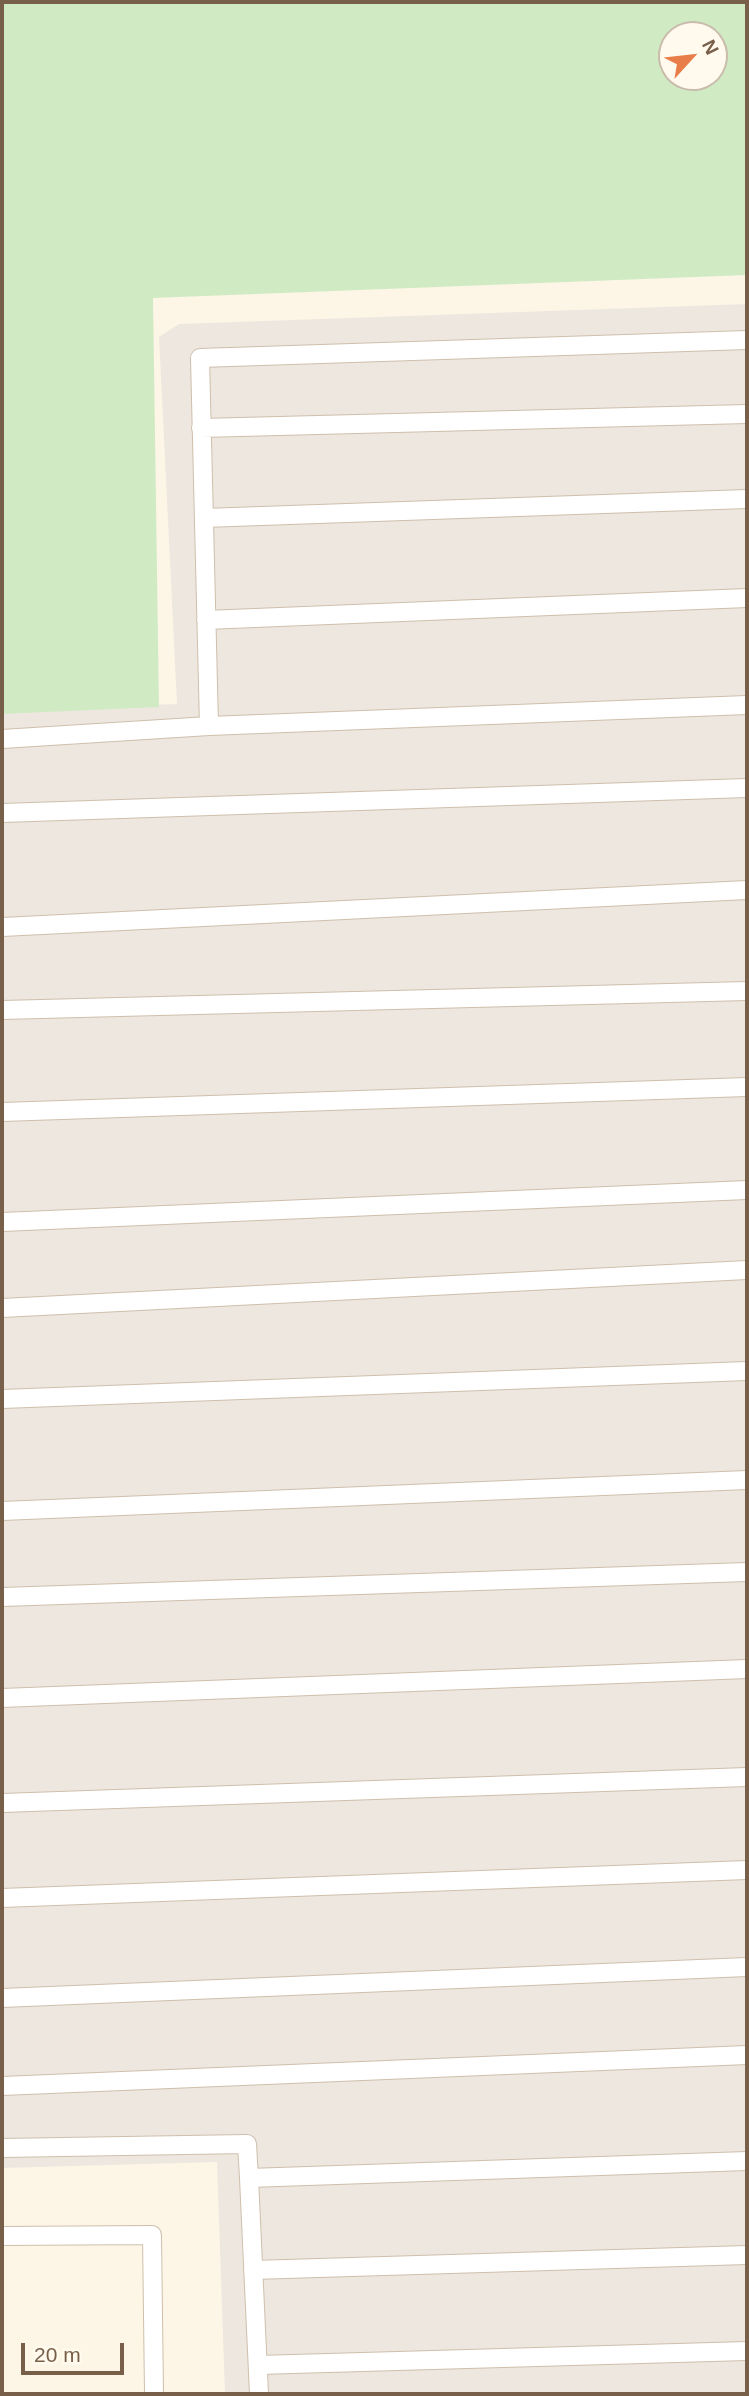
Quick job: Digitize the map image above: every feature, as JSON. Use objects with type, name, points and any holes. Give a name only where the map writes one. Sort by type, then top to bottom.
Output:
[{"type":"lane","points":[[209,726],[200,358],[747,340]]},
{"type":"lane","points":[[201,428],[747,414]]},
{"type":"lane","points":[[204,518],[747,499]]},
{"type":"lane","points":[[206,620],[747,598]]},
{"type":"lane","points":[[2,739],[209,726],[747,705]]},
{"type":"lane","points":[[2,813],[747,788]]},
{"type":"lane","points":[[2,927],[747,890]]},
{"type":"lane","points":[[2,1010],[747,991]]},
{"type":"lane","points":[[2,1112],[747,1087]]},
{"type":"lane","points":[[2,1222],[747,1191]]},
{"type":"lane","points":[[2,1308],[747,1270]]},
{"type":"lane","points":[[2,1399],[747,1371]]},
{"type":"lane","points":[[2,1511],[747,1480]]},
{"type":"lane","points":[[2,1597],[747,1572]]},
{"type":"lane","points":[[2,1698],[747,1669]]},
{"type":"lane","points":[[2,1803],[747,1777]]},
{"type":"lane","points":[[2,1899],[747,1870]]},
{"type":"lane","points":[[2,1997],[747,1968]]},
{"type":"lane","points":[[2,2086],[747,2055]]},
{"type":"lane","points":[[2,2148],[247,2144],[259,2394]]},
{"type":"lane","points":[[249,2178],[747,2161]]},
{"type":"lane","points":[[2,2236],[152,2235],[154,2394]]},
{"type":"lane","points":[[253,2270],[747,2255]]},
{"type":"lane","points":[[258,2365],[747,2351]]},
{"type":"shaded area","points":[[747,304],[747,2394],[225,2394],[217,2162],[2,2168],[2,710],[177,704],[159,337],[179,324]]},
{"type":"green space","points":[[2,2],[747,2],[747,275],[153,298],[159,707],[2,714]]}]
